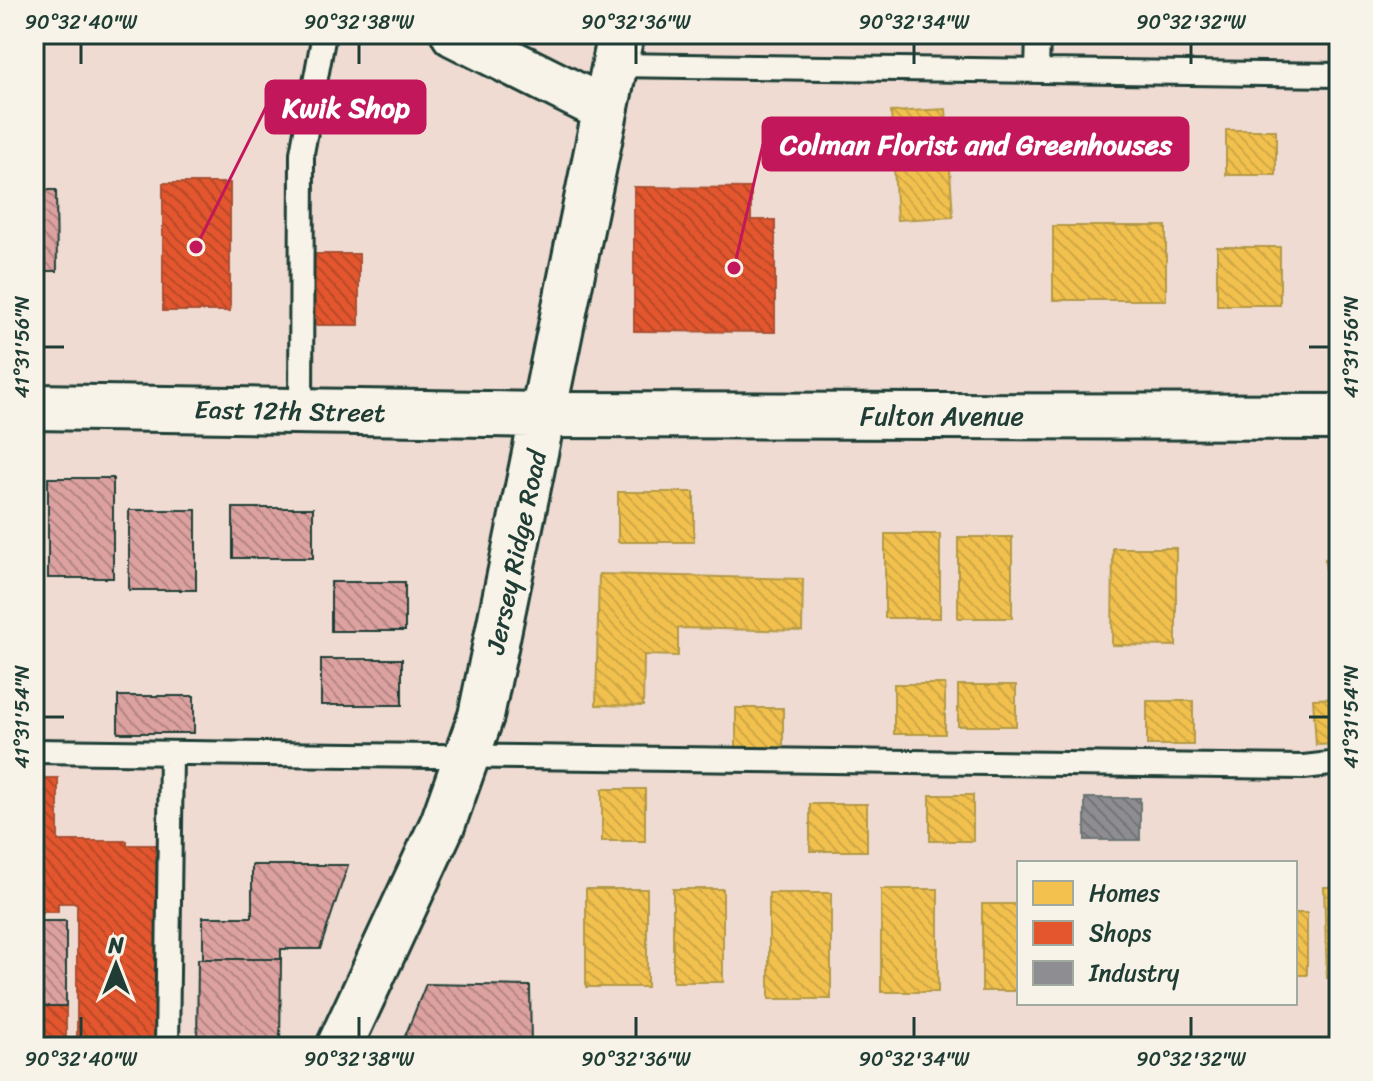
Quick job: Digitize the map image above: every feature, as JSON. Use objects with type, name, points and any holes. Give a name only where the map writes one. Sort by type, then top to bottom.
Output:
[{"type":"street","points":[[454,34],[604,109]]},
{"type":"street","name":"Jersey Ridge Road","points":[[339,1047],[443,823],[481,716],[545,415],[617,50]]},
{"type":"street","name":"East 12th Street","points":[[34,407],[545,415]]},
{"type":"street","name":"Fulton Avenue","points":[[545,415],[1339,417]]},
{"type":"lane","points":[[301,411],[302,153],[324,34]]},
{"type":"lane","points":[[1037,71],[1038,34]]},
{"type":"lane","points":[[617,50],[1037,71],[1339,75]]},
{"type":"lane","points":[[34,751],[1304,767],[1339,763]]},
{"type":"lane","points":[[167,1047],[171,753]]},
{"type":"building: Homes","points":[[946,109],[953,217],[897,220],[891,112]]},
{"type":"building: Homes","points":[[1226,130],[1276,130],[1276,175],[1226,175]]},
{"type":"building: Homes","points":[[1053,226],[1166,226],[1166,300],[1053,300]]},
{"type":"building: Homes","points":[[1217,247],[1280,247],[1280,305],[1217,305]]},
{"type":"building: Homes","points":[[618,492],[694,492],[694,542],[618,542]]},
{"type":"building: Homes","points":[[885,534],[940,534],[940,618],[885,618]]},
{"type":"building: Homes","points":[[958,537],[1012,537],[1012,618],[958,618]]},
{"type":"building: Homes","points":[[1113,548],[1176,548],[1176,646],[1112,645]]},
{"type":"building: Homes","points":[[1339,558],[1339,644],[1333,645],[1325,559]]},
{"type":"building: Homes","points":[[599,574],[803,579],[802,631],[678,628],[678,656],[644,655],[643,706],[596,705]]},
{"type":"building: Homes","points":[[894,684],[945,684],[945,734],[894,734]]},
{"type":"building: Homes","points":[[958,685],[1016,685],[1016,726],[958,726]]},
{"type":"building: Homes","points":[[1339,698],[1339,744],[1316,745],[1313,699]]},
{"type":"building: Homes","points":[[1147,701],[1193,701],[1193,745],[1147,745]]},
{"type":"building: Homes","points":[[736,708],[783,708],[783,748],[736,748]]},
{"type":"building: Homes","points":[[602,789],[645,789],[645,841],[602,841]]},
{"type":"building: Homes","points":[[930,795],[973,795],[973,841],[930,841]]},
{"type":"building: Homes","points":[[810,804],[867,804],[867,851],[810,851]]},
{"type":"building: Homes","points":[[1324,887],[1339,887],[1339,977],[1327,978]]},
{"type":"building: Homes","points":[[586,889],[647,889],[647,987],[586,987]]},
{"type":"building: Homes","points":[[673,889],[723,889],[723,982],[673,982]]},
{"type":"building: Homes","points":[[881,889],[938,889],[938,992],[881,992]]},
{"type":"building: Homes","points":[[769,893],[831,893],[831,999],[769,999]]},
{"type":"building: Homes","points":[[982,904],[1017,904],[1017,991],[982,991]]},
{"type":"building: Homes","points":[[1297,913],[1307,913],[1307,975],[1297,975]]},
{"type":"building: Shops","points":[[163,183],[230,183],[230,311],[163,311]]},
{"type":"building: Shops","points":[[634,187],[751,188],[751,220],[775,220],[775,332],[634,331]]},
{"type":"building: Shops","points":[[314,254],[359,254],[359,325],[314,325]]},
{"type":"building: Shops","points":[[34,778],[58,778],[58,841],[127,841],[127,845],[156,845],[156,1047],[77,1047],[77,903],[58,903],[58,912],[34,912]]},
{"type":"building: Shops","points":[[34,1006],[66,1006],[66,1047],[34,1047]]},
{"type":"building: Industry","points":[[1085,798],[1140,798],[1140,840],[1085,840]]},
{"type":"building: Other","points":[[34,190],[56,190],[57,271],[34,271]]},
{"type":"building: Other","points":[[48,478],[113,478],[113,578],[48,578]]},
{"type":"building: Other","points":[[233,508],[313,508],[313,558],[233,558]]},
{"type":"building: Other","points":[[129,510],[196,510],[196,590],[129,590]]},
{"type":"building: Other","points":[[331,582],[405,582],[405,631],[331,631]]},
{"type":"building: Other","points":[[321,659],[402,659],[402,705],[321,705]]},
{"type":"building: Other","points":[[118,696],[194,696],[194,733],[118,733]]},
{"type":"building: Other","points":[[252,865],[348,865],[320,949],[281,949],[281,959],[203,959],[203,917],[252,917]]},
{"type":"building: Other","points":[[34,921],[66,921],[66,1006],[34,1006]]},
{"type":"building: Other","points":[[198,959],[281,959],[280,1047],[197,1047]]},
{"type":"building: Other","points":[[426,984],[530,986],[531,1047],[404,1047],[402,1044]]},
{"type":"place","name":"Kwik Shop","points":[[196,247]]},
{"type":"place","name":"Colman Florist and Greenhouses","points":[[734,268]]}]
